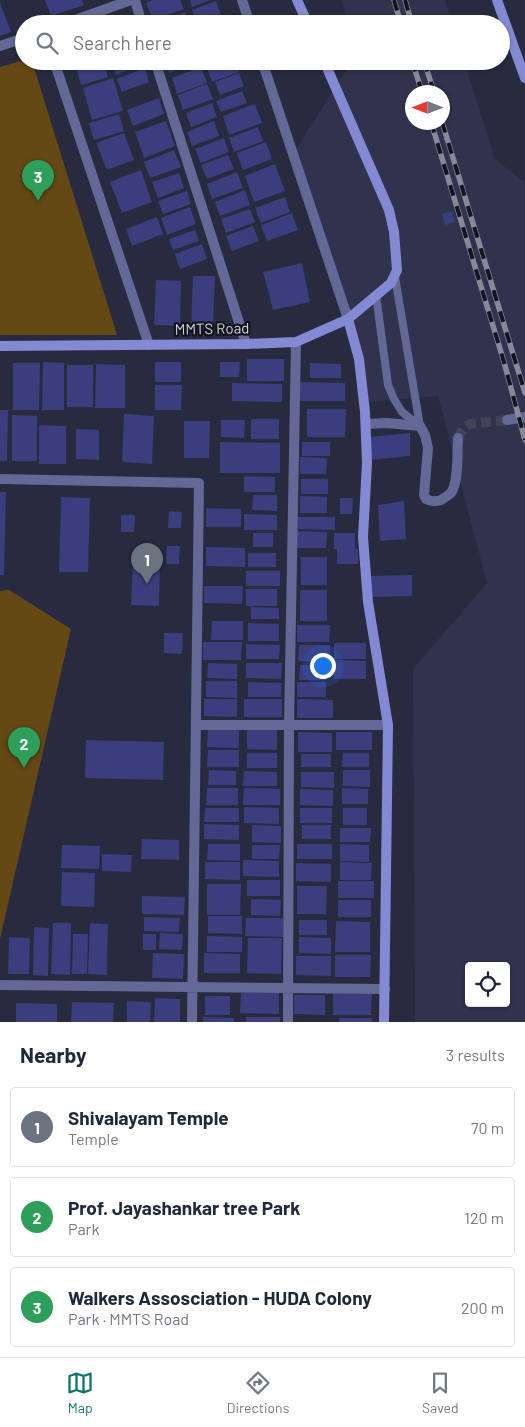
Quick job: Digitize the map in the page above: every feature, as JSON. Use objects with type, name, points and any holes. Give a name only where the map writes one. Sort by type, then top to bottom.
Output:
[{"type":"street","points":[[90,15],[133,0],[139,15]]},
{"type":"street","points":[[242,0],[247,15]]},
{"type":"street","points":[[297,0],[304,15]]},
{"type":"street","points":[[497,0],[502,15]]},
{"type":"street","points":[[510,36],[525,78]]},
{"type":"street","points":[[0,46],[15,41]]},
{"type":"street","points":[[57,70],[149,345]]},
{"type":"street","points":[[158,70],[246,344]]},
{"type":"street","points":[[265,70],[348,319],[359,359],[368,463],[363,537],[364,555],[368,602],[388,725],[384,1022]]},
{"type":"street","points":[[328,70],[389,210],[394,232],[396,274]]},
{"type":"street","name":"MMTS Road","points":[[0,346],[296,342],[348,319],[391,283],[396,274]]},
{"type":"street","points":[[288,1022],[289,725],[296,342]]},
{"type":"street","points":[[507,420],[525,417]]},
{"type":"street","points":[[366,424],[387,423],[420,426],[425,435],[428,448],[424,495],[428,501],[438,501],[445,498],[454,485],[458,438]]},
{"type":"street","points":[[0,479],[200,483],[192,1022]]},
{"type":"street","points":[[196,725],[388,725]]},
{"type":"street","points":[[0,985],[385,989]]},
{"type":"lane","points":[[396,274],[420,426]]},
{"type":"lane","points":[[376,295],[388,385],[402,412],[420,426]]},
{"type":"shaded area","points":[[342,0],[445,0],[449,15],[345,15]]},
{"type":"shaded area","points":[[15,63],[15,70],[35,70],[117,335],[0,335],[0,67]]},
{"type":"shaded area","points":[[346,70],[467,70],[495,159],[525,183],[525,1022],[415,1022],[413,669],[487,583],[438,396],[367,402],[293,154]]},
{"type":"shaded area","points":[[9,590],[71,629],[0,939],[0,591]]},
{"type":"building","points":[[45,0],[82,0],[84,5],[54,15],[51,15]]},
{"type":"building","points":[[153,0],[180,0],[184,9],[167,15],[151,15],[146,3]]},
{"type":"building","points":[[190,0],[210,0],[192,7]]},
{"type":"building","points":[[216,1],[221,15],[194,15],[192,10]]},
{"type":"building","points":[[0,2],[11,32],[0,36]]},
{"type":"building","points":[[77,70],[106,70],[108,77],[81,85]]},
{"type":"building","points":[[114,70],[128,70],[116,75]]},
{"type":"building","points":[[140,70],[146,70],[149,82],[122,92],[117,79]]},
{"type":"building","points":[[193,70],[202,70],[207,83],[177,94],[172,78]]},
{"type":"building","points":[[208,70],[238,70],[239,72],[212,82]]},
{"type":"building","points":[[239,73],[244,86],[220,95],[215,82]]},
{"type":"building","points":[[113,78],[123,111],[92,120],[83,88]]},
{"type":"building","points":[[207,84],[213,99],[183,110],[178,95]]},
{"type":"building","points":[[242,91],[247,103],[221,112],[216,101]]},
{"type":"building","points":[[159,98],[164,114],[133,126],[127,110]]},
{"type":"building","points":[[212,103],[217,117],[191,127],[186,113]]},
{"type":"building","points":[[255,104],[262,123],[229,135],[223,116]]},
{"type":"building","points":[[119,114],[124,131],[94,140],[89,123]]},
{"type":"building","points":[[166,121],[175,146],[144,158],[135,132]]},
{"type":"building","points":[[214,121],[219,136],[192,146],[187,132]]},
{"type":"building","points":[[258,127],[263,141],[234,152],[229,138]]},
{"type":"building","points":[[124,133],[134,160],[107,170],[96,143]]},
{"type":"building","points":[[224,138],[229,152],[201,163],[195,149]]},
{"type":"building","points":[[266,142],[272,159],[243,170],[237,153]]},
{"type":"building","points":[[174,150],[181,167],[150,178],[144,162]]},
{"type":"building","points":[[228,155],[234,169],[207,179],[201,165]]},
{"type":"building","points":[[275,164],[285,191],[254,202],[245,176]]},
{"type":"building","points":[[141,170],[152,202],[122,213],[110,182]]},
{"type":"building","points":[[237,172],[243,188],[212,199],[207,184]]},
{"type":"building","points":[[179,173],[184,188],[158,198],[152,182]]},
{"type":"building","points":[[245,190],[250,205],[220,216],[215,202]]},
{"type":"building","points":[[187,191],[191,204],[163,214],[158,201]]},
{"type":"building","points":[[285,197],[290,212],[261,223],[255,208]]},
{"type":"building","points":[[190,207],[196,224],[167,235],[161,218]]},
{"type":"building","points":[[250,209],[255,222],[226,233],[221,219]]},
{"type":"building","points":[[452,211],[455,222],[445,225],[442,214]]},
{"type":"building","points":[[292,213],[298,230],[267,241],[261,225]]},
{"type":"building","points":[[157,217],[163,234],[132,246],[126,229]]},
{"type":"building","points":[[253,226],[259,241],[232,251],[226,236]]},
{"type":"building","points":[[195,230],[199,241],[173,250],[169,239]]},
{"type":"building","points":[[202,244],[207,259],[180,269],[175,254]]},
{"type":"building","points":[[302,263],[310,302],[273,310],[263,272]]},
{"type":"building","points":[[193,276],[215,276],[213,327],[191,326]]},
{"type":"building","points":[[156,280],[181,281],[180,326],[154,325]]},
{"type":"building","points":[[247,359],[284,359],[284,381],[247,381]]},
{"type":"building","points":[[43,362],[64,363],[64,410],[42,410]]},
{"type":"building","points":[[155,362],[181,362],[181,382],[155,382]]},
{"type":"building","points":[[220,362],[240,362],[239,377],[220,377]]},
{"type":"building","points":[[13,363],[40,363],[39,410],[13,410]]},
{"type":"building","points":[[310,363],[341,364],[341,378],[310,378]]},
{"type":"building","points":[[96,364],[125,365],[125,408],[95,408]]},
{"type":"building","points":[[67,365],[93,365],[93,407],[67,407]]},
{"type":"building","points":[[297,382],[345,383],[345,401],[297,401]]},
{"type":"building","points":[[232,383],[282,384],[282,402],[232,401]]},
{"type":"building","points":[[155,385],[182,385],[181,410],[155,410]]},
{"type":"building","points":[[307,409],[346,409],[345,437],[307,437]]},
{"type":"building","points":[[0,410],[8,410],[7,461],[0,461]]},
{"type":"building","points":[[124,414],[154,416],[152,464],[122,462]]},
{"type":"building","points":[[12,415],[37,416],[37,461],[12,461]]},
{"type":"building","points":[[251,419],[279,419],[279,439],[251,439]]},
{"type":"building","points":[[221,420],[245,420],[244,438],[221,437]]},
{"type":"building","points":[[184,421],[210,421],[209,458],[184,458]]},
{"type":"building","points":[[39,425],[66,426],[66,464],[39,464]]},
{"type":"building","points":[[76,429],[99,430],[99,460],[76,459]]},
{"type":"building","points":[[410,433],[410,456],[370,460],[369,437]]},
{"type":"building","points":[[220,442],[280,443],[280,473],[220,473]]},
{"type":"building","points":[[302,442],[330,442],[330,456],[302,456]]},
{"type":"building","points":[[300,457],[327,458],[326,474],[300,474]]},
{"type":"building","points":[[244,476],[275,477],[275,492],[244,492]]},
{"type":"building","points":[[301,479],[328,479],[328,494],[301,494]]},
{"type":"building","points":[[0,492],[6,492],[4,575],[0,575]]},
{"type":"building","points":[[253,495],[277,495],[277,511],[252,510]]},
{"type":"building","points":[[300,496],[327,497],[327,513],[300,513]]},
{"type":"building","points":[[61,497],[90,498],[88,572],[59,572]]},
{"type":"building","points":[[340,498],[353,498],[352,514],[340,514]]},
{"type":"building","points":[[404,501],[406,539],[380,541],[378,505]]},
{"type":"building","points":[[206,508],[241,509],[241,527],[206,527]]},
{"type":"building","points":[[169,511],[182,512],[181,528],[168,528]]},
{"type":"building","points":[[244,514],[277,515],[277,530],[244,530]]},
{"type":"building","points":[[121,515],[135,515],[134,532],[121,532]]},
{"type":"building","points":[[298,517],[335,517],[335,530],[298,529]]},
{"type":"building","points":[[294,531],[327,532],[326,548],[294,548]]},
{"type":"building","points":[[253,533],[273,533],[273,547],[253,547]]},
{"type":"building","points":[[334,533],[355,533],[355,549],[358,549],[358,564],[337,564],[337,549],[334,549]]},
{"type":"building","points":[[167,546],[180,546],[179,564],[166,564]]},
{"type":"building","points":[[206,547],[245,548],[245,567],[206,566]]},
{"type":"building","points":[[248,553],[276,553],[276,567],[248,567]]},
{"type":"building","points":[[301,557],[327,557],[327,585],[301,585]]},
{"type":"building","points":[[133,560],[160,561],[159,606],[131,605]]},
{"type":"building","points":[[246,571],[280,571],[280,586],[246,586]]},
{"type":"building","points":[[412,575],[412,596],[372,597],[371,576]]},
{"type":"building","points":[[204,586],[243,586],[242,604],[204,603]]},
{"type":"building","points":[[246,589],[277,589],[277,606],[246,606]]},
{"type":"building","points":[[300,590],[327,590],[327,621],[300,621]]},
{"type":"building","points":[[251,607],[279,608],[279,619],[251,619]]},
{"type":"building","points":[[212,621],[243,621],[243,640],[211,640]]},
{"type":"building","points":[[248,623],[279,624],[279,641],[248,641]]},
{"type":"building","points":[[297,625],[330,625],[329,642],[297,642]]},
{"type":"building","points":[[164,633],[183,633],[182,654],[164,653]]},
{"type":"building","points":[[203,642],[242,642],[241,660],[203,660]]},
{"type":"building","points":[[334,643],[366,643],[366,659],[334,659]]},
{"type":"building","points":[[246,644],[280,645],[279,659],[246,659]]},
{"type":"building","points":[[299,645],[330,645],[330,661],[298,661]]},
{"type":"building","points":[[334,660],[366,661],[366,679],[334,679]]},
{"type":"building","points":[[208,663],[237,664],[237,679],[207,678]]},
{"type":"building","points":[[246,663],[282,663],[281,679],[246,678]]},
{"type":"building","points":[[300,665],[327,665],[327,680],[299,680]]},
{"type":"building","points":[[206,681],[237,681],[237,698],[206,697]]},
{"type":"building","points":[[248,682],[282,683],[281,697],[248,697]]},
{"type":"building","points":[[297,682],[326,682],[326,697],[297,697]]},
{"type":"building","points":[[204,699],[237,699],[237,717],[204,716]]},
{"type":"building","points":[[244,699],[282,699],[282,717],[244,717]]},
{"type":"building","points":[[297,699],[333,700],[333,718],[297,718]]},
{"type":"building","points":[[208,728],[239,729],[239,748],[207,747]]},
{"type":"building","points":[[247,730],[277,730],[277,750],[247,749]]},
{"type":"building","points":[[298,732],[332,733],[332,752],[298,752]]},
{"type":"building","points":[[336,732],[372,732],[372,750],[336,750]]},
{"type":"building","points":[[86,740],[164,742],[163,780],[85,778]]},
{"type":"building","points":[[208,750],[239,750],[239,767],[207,767]]},
{"type":"building","points":[[247,753],[277,753],[277,768],[247,768]]},
{"type":"building","points":[[343,753],[369,753],[369,767],[342,767]]},
{"type":"building","points":[[301,754],[331,754],[331,767],[301,767]]},
{"type":"building","points":[[209,770],[236,771],[236,785],[208,785]]},
{"type":"building","points":[[343,770],[370,770],[370,787],[343,786]]},
{"type":"building","points":[[244,771],[277,772],[277,786],[243,786]]},
{"type":"building","points":[[301,772],[334,772],[334,788],[301,787]]},
{"type":"building","points":[[207,788],[238,788],[238,805],[206,805]]},
{"type":"building","points":[[244,788],[280,789],[280,805],[243,805]]},
{"type":"building","points":[[342,788],[368,789],[368,804],[342,804]]},
{"type":"building","points":[[300,789],[333,790],[333,806],[300,805]]},
{"type":"building","points":[[244,807],[279,808],[279,824],[244,823]]},
{"type":"building","points":[[205,808],[239,808],[239,822],[204,822]]},
{"type":"building","points":[[300,808],[332,808],[332,823],[300,823]]},
{"type":"building","points":[[343,808],[367,808],[367,825],[343,825]]},
{"type":"building","points":[[204,824],[239,825],[239,840],[204,839]]},
{"type":"building","points":[[252,825],[281,826],[281,843],[252,842]]},
{"type":"building","points":[[302,825],[331,825],[331,839],[302,839]]},
{"type":"building","points":[[340,828],[371,828],[370,842],[340,842]]},
{"type":"building","points":[[142,839],[179,840],[179,860],[141,859]]},
{"type":"building","points":[[208,844],[240,844],[240,861],[207,860]]},
{"type":"building","points":[[297,844],[332,844],[332,859],[297,859]]},
{"type":"building","points":[[340,844],[369,845],[369,862],[340,861]]},
{"type":"building","points":[[62,845],[100,846],[99,869],[61,868]]},
{"type":"building","points":[[252,845],[280,845],[279,859],[252,859]]},
{"type":"building","points":[[102,854],[132,855],[131,872],[102,871]]},
{"type":"building","points":[[243,860],[279,861],[279,877],[243,876]]},
{"type":"building","points":[[205,862],[240,862],[240,880],[205,879]]},
{"type":"building","points":[[340,862],[372,863],[371,880],[340,880]]},
{"type":"building","points":[[296,863],[331,864],[331,882],[296,881]]},
{"type":"building","points":[[62,872],[95,873],[94,907],[61,906]]},
{"type":"building","points":[[247,880],[280,880],[280,896],[247,896]]},
{"type":"building","points":[[338,881],[374,881],[374,898],[338,898]]},
{"type":"building","points":[[207,884],[241,884],[240,915],[207,915]]},
{"type":"building","points":[[297,886],[327,886],[326,914],[297,914]]},
{"type":"building","points":[[142,896],[185,897],[184,915],[142,914]]},
{"type":"building","points":[[251,899],[281,900],[280,916],[251,915]]},
{"type":"building","points":[[338,900],[371,900],[371,917],[338,917]]},
{"type":"building","points":[[208,916],[242,916],[242,934],[208,933]]},
{"type":"building","points":[[144,917],[180,918],[179,932],[144,931]]},
{"type":"building","points":[[246,918],[283,918],[283,937],[245,936]]},
{"type":"building","points":[[299,920],[327,920],[327,935],[299,935]]},
{"type":"building","points":[[336,921],[370,922],[370,952],[335,952]]},
{"type":"building","points":[[53,923],[71,923],[70,975],[51,974]]},
{"type":"building","points":[[90,923],[108,924],[107,975],[88,974]]},
{"type":"building","points":[[34,927],[49,928],[48,976],[33,975]]},
{"type":"building","points":[[160,933],[183,934],[182,950],[159,949]]},
{"type":"building","points":[[73,934],[88,934],[87,974],[72,974]]},
{"type":"building","points":[[143,934],[156,934],[156,950],[143,950]]},
{"type":"building","points":[[207,936],[242,937],[242,952],[207,952]]},
{"type":"building","points":[[9,937],[30,938],[29,974],[8,974]]},
{"type":"building","points":[[299,937],[331,938],[331,954],[299,953]]},
{"type":"building","points":[[248,938],[282,938],[281,974],[247,973]]},
{"type":"building","points":[[153,953],[184,954],[183,979],[152,978]]},
{"type":"building","points":[[204,953],[240,954],[240,973],[204,973]]},
{"type":"building","points":[[335,955],[371,955],[370,977],[335,977]]},
{"type":"building","points":[[296,956],[331,956],[331,976],[296,975]]},
{"type":"building","points":[[241,993],[279,993],[279,1014],[240,1013]]},
{"type":"building","points":[[333,993],[372,994],[371,1015],[333,1015]]},
{"type":"building","points":[[294,995],[325,995],[325,1015],[294,1014]]},
{"type":"building","points":[[205,996],[230,996],[230,1015],[205,1015]]},
{"type":"building","points":[[155,998],[180,999],[180,1022],[154,1022]]},
{"type":"building","points":[[127,1001],[151,1002],[150,1022],[127,1022]]},
{"type":"building","points":[[72,1002],[114,1003],[113,1022],[71,1022]]},
{"type":"building","points":[[16,1003],[57,1004],[57,1022],[16,1022]]},
{"type":"building","points":[[203,1017],[234,1018],[234,1022],[203,1022]]},
{"type":"building","points":[[246,1017],[280,1017],[280,1022],[246,1022]]},
{"type":"building","points":[[339,1018],[372,1018],[372,1022],[339,1022]]},
{"type":"tunnel","points":[[458,438],[464,428],[470,424],[507,420]]},
{"type":"railway","points":[[394,0],[398,15]]},
{"type":"railway","points":[[405,0],[409,15]]},
{"type":"railway","points":[[415,70],[420,85]]},
{"type":"railway","points":[[427,70],[432,85]]},
{"type":"railway","points":[[433,130],[504,362],[525,440]]},
{"type":"railway","points":[[444,130],[525,393]]},
{"type":"place","name":"Walkers Assosciation - HUDA Colony","points":[[38,201]]},
{"type":"place","name":"Shivalayam Temple","points":[[147,584]]},
{"type":"place","name":"Prof. Jayashankar tree Park","points":[[24,768]]}]
